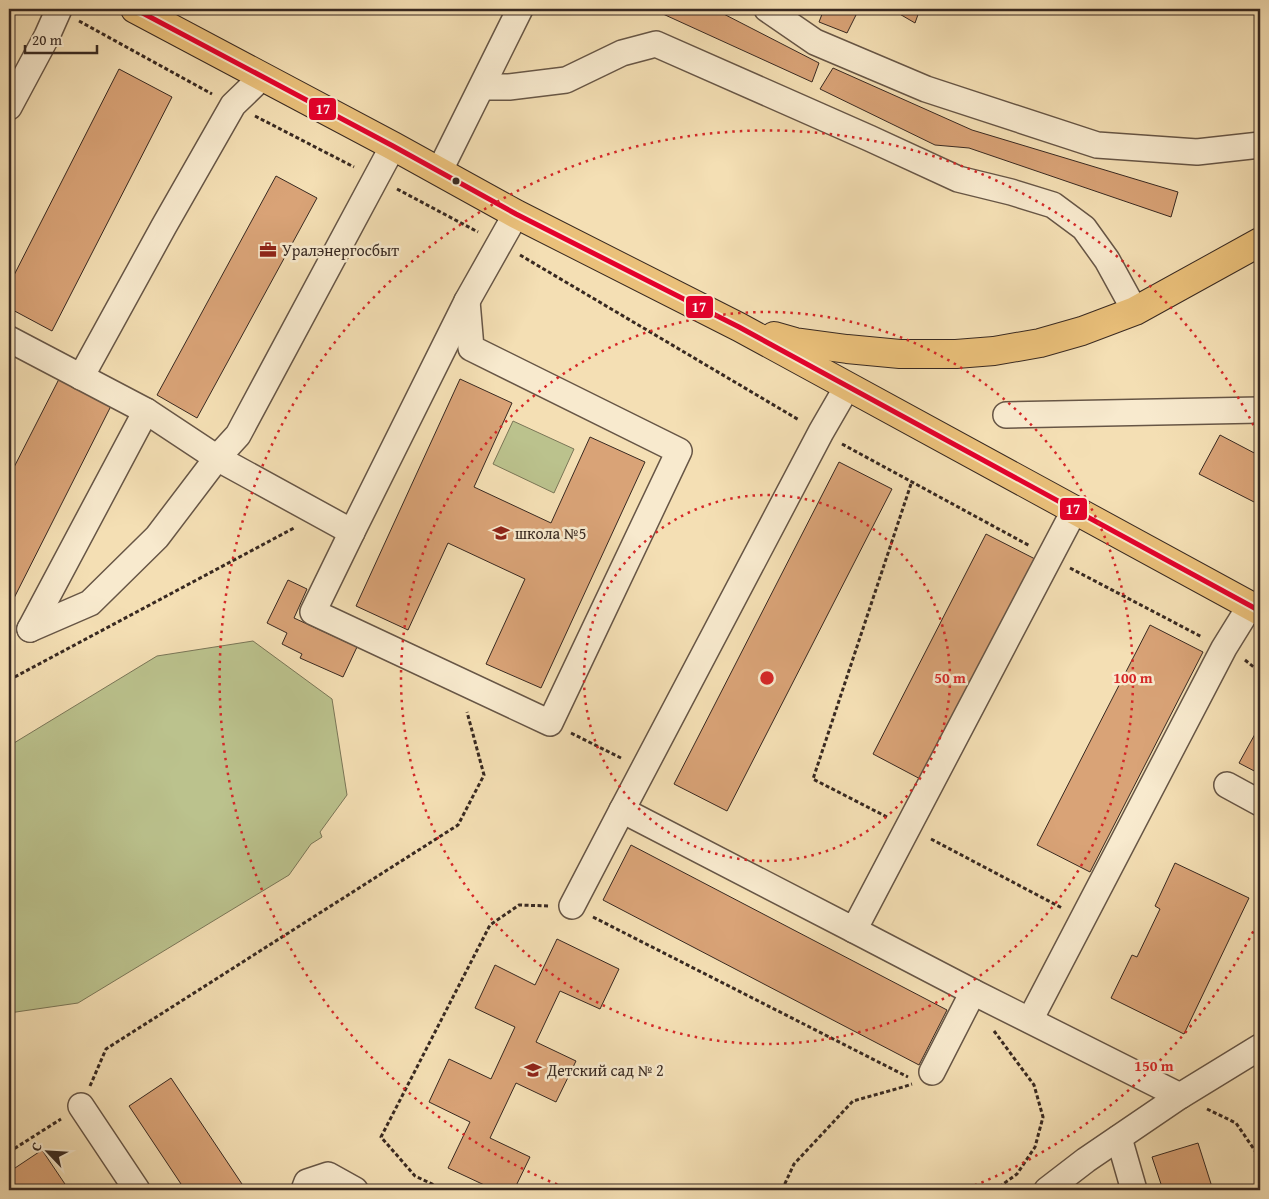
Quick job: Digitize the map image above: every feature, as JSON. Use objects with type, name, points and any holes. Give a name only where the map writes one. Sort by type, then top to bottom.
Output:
[{"type":"main road","points":[[135,9],[393,146],[516,214],[738,327],[1074,511],[1257,614]]},
{"type":"main road","points":[[738,327],[795,342],[900,354],[956,354],[994,351],[1040,344],[1135,310],[1260,242]]},
{"type":"street","points":[[439,172],[520,9]]},
{"type":"street","points":[[767,9],[815,42],[926,89],[1097,145],[1197,152],[1260,145]]},
{"type":"street","points":[[9,107],[47,36],[58,10]]},
{"type":"street","points":[[482,87],[508,87],[566,80],[622,53],[656,44],[958,179],[1011,192],[1053,206],[1084,228],[1107,260],[1135,310]]},
{"type":"street","points":[[81,377],[233,105],[262,77]]},
{"type":"street","points":[[146,411],[30,629],[90,603],[157,537],[217,458],[238,435],[393,146]]},
{"type":"street","points":[[467,301],[471,348],[679,452],[550,723],[313,612],[467,301],[516,214]]},
{"type":"street","points":[[9,339],[146,411],[217,458],[352,532]]},
{"type":"street","points":[[572,906],[821,432],[847,387]]},
{"type":"street","points":[[1006,415],[1260,410]]},
{"type":"street","points":[[854,930],[1074,511]]},
{"type":"street","points":[[1030,1020],[1224,648],[1257,614]]},
{"type":"street","points":[[1227,785],[1260,803]]},
{"type":"street","points":[[622,810],[973,992],[1180,1096]]},
{"type":"street","points":[[920,1074],[973,992]]},
{"type":"street","points":[[1048,1190],[1086,1160],[1180,1096],[1260,1047]]},
{"type":"street","points":[[81,1106],[137,1190]]},
{"type":"street","points":[[1119,1138],[1134,1190]]},
{"type":"street","points":[[304,1190],[307,1182],[328,1175],[355,1190]]},
{"type":"path","points":[[58,10],[233,105],[500,243],[821,432],[1050,557],[1224,648]]},
{"type":"path","points":[[912,481],[813,779],[1042,897]]},
{"type":"path","points":[[9,680],[321,514]]},
{"type":"path","points":[[1248,661],[1260,672]]},
{"type":"path","points":[[9,1152],[81,1106],[106,1049],[458,825],[484,775],[458,680]]},
{"type":"path","points":[[550,723],[643,769]]},
{"type":"path","points":[[444,1190],[414,1176],[381,1137],[490,925],[519,905],[572,906],[920,1074]]},
{"type":"path","points":[[993,1029],[1034,1085],[1043,1118],[1035,1147],[1031,1154],[1017,1174],[995,1190]]},
{"type":"path","points":[[782,1190],[794,1164],[854,1101],[903,1087]]},
{"type":"path","points":[[1180,1096],[1236,1123],[1260,1158]]},
{"type":"green space","points":[[513,421],[574,449],[554,493],[493,464]]},
{"type":"green space","points":[[253,641],[332,699],[347,795],[320,832],[322,837],[311,844],[289,875],[78,1003],[9,1013],[9,746],[157,656]]},
{"type":"building","points":[[652,9],[714,9],[819,63],[812,82]]},
{"type":"building","points":[[824,9],[859,9],[847,33],[819,22]]},
{"type":"building","points":[[891,9],[920,9],[915,23]]},
{"type":"building","points":[[833,68],[972,130],[1178,192],[1171,217],[969,148],[935,145],[820,89]]},
{"type":"building","points":[[119,69],[172,97],[52,331],[9,308],[9,285]]},
{"type":"building","points":[[276,176],[317,198],[197,418],[157,395]]},
{"type":"building","points":[[59,379],[111,406],[9,608],[9,477]]},
{"type":"building","name":"школа №5","points":[[460,379],[512,403],[474,487],[551,523],[590,437],[645,462],[541,688],[486,664],[525,579],[448,543],[408,630],[356,606]]},
{"type":"building","points":[[1220,435],[1260,456],[1260,505],[1199,474]]},
{"type":"building","points":[[839,462],[892,489],[727,811],[674,784]]},
{"type":"building","points":[[986,534],[1039,561],[926,782],[873,754]]},
{"type":"building","points":[[288,580],[307,589],[294,618],[357,647],[343,677],[300,658],[302,654],[282,644],[287,633],[267,623]]},
{"type":"building","points":[[1150,625],[1203,652],[1090,872],[1037,845]]},
{"type":"building","points":[[1260,725],[1260,774],[1239,763]]},
{"type":"building","points":[[631,845],[947,1010],[919,1065],[603,900]]},
{"type":"building","points":[[1175,863],[1249,898],[1184,1034],[1111,998],[1132,955],[1137,957],[1160,909],[1155,906]]},
{"type":"building","name":"Детский сад № 2","points":[[557,939],[619,969],[600,1009],[560,991],[536,1042],[576,1061],[556,1102],[516,1083],[490,1138],[530,1157],[514,1190],[495,1190],[448,1168],[470,1122],[429,1102],[449,1059],[491,1079],[515,1027],[475,1008],[495,965],[535,985]]},
{"type":"building","points":[[171,1078],[246,1190],[185,1190],[129,1106]]},
{"type":"building","points":[[1198,1143],[1213,1190],[1163,1190],[1152,1157]]},
{"type":"building","points":[[42,1150],[69,1190],[9,1190],[9,1172]]},
{"type":"transit line","name":"17","points":[[135,9],[393,146],[516,214],[739,327],[1260,611]]},
{"type":"place","name":"Уралэнергосбыт","points":[[268,250]]},
{"type":"place","name":"школа №5","points":[[501,533]]},
{"type":"place","name":"Детский сад № 2","points":[[533,1070]]}]
